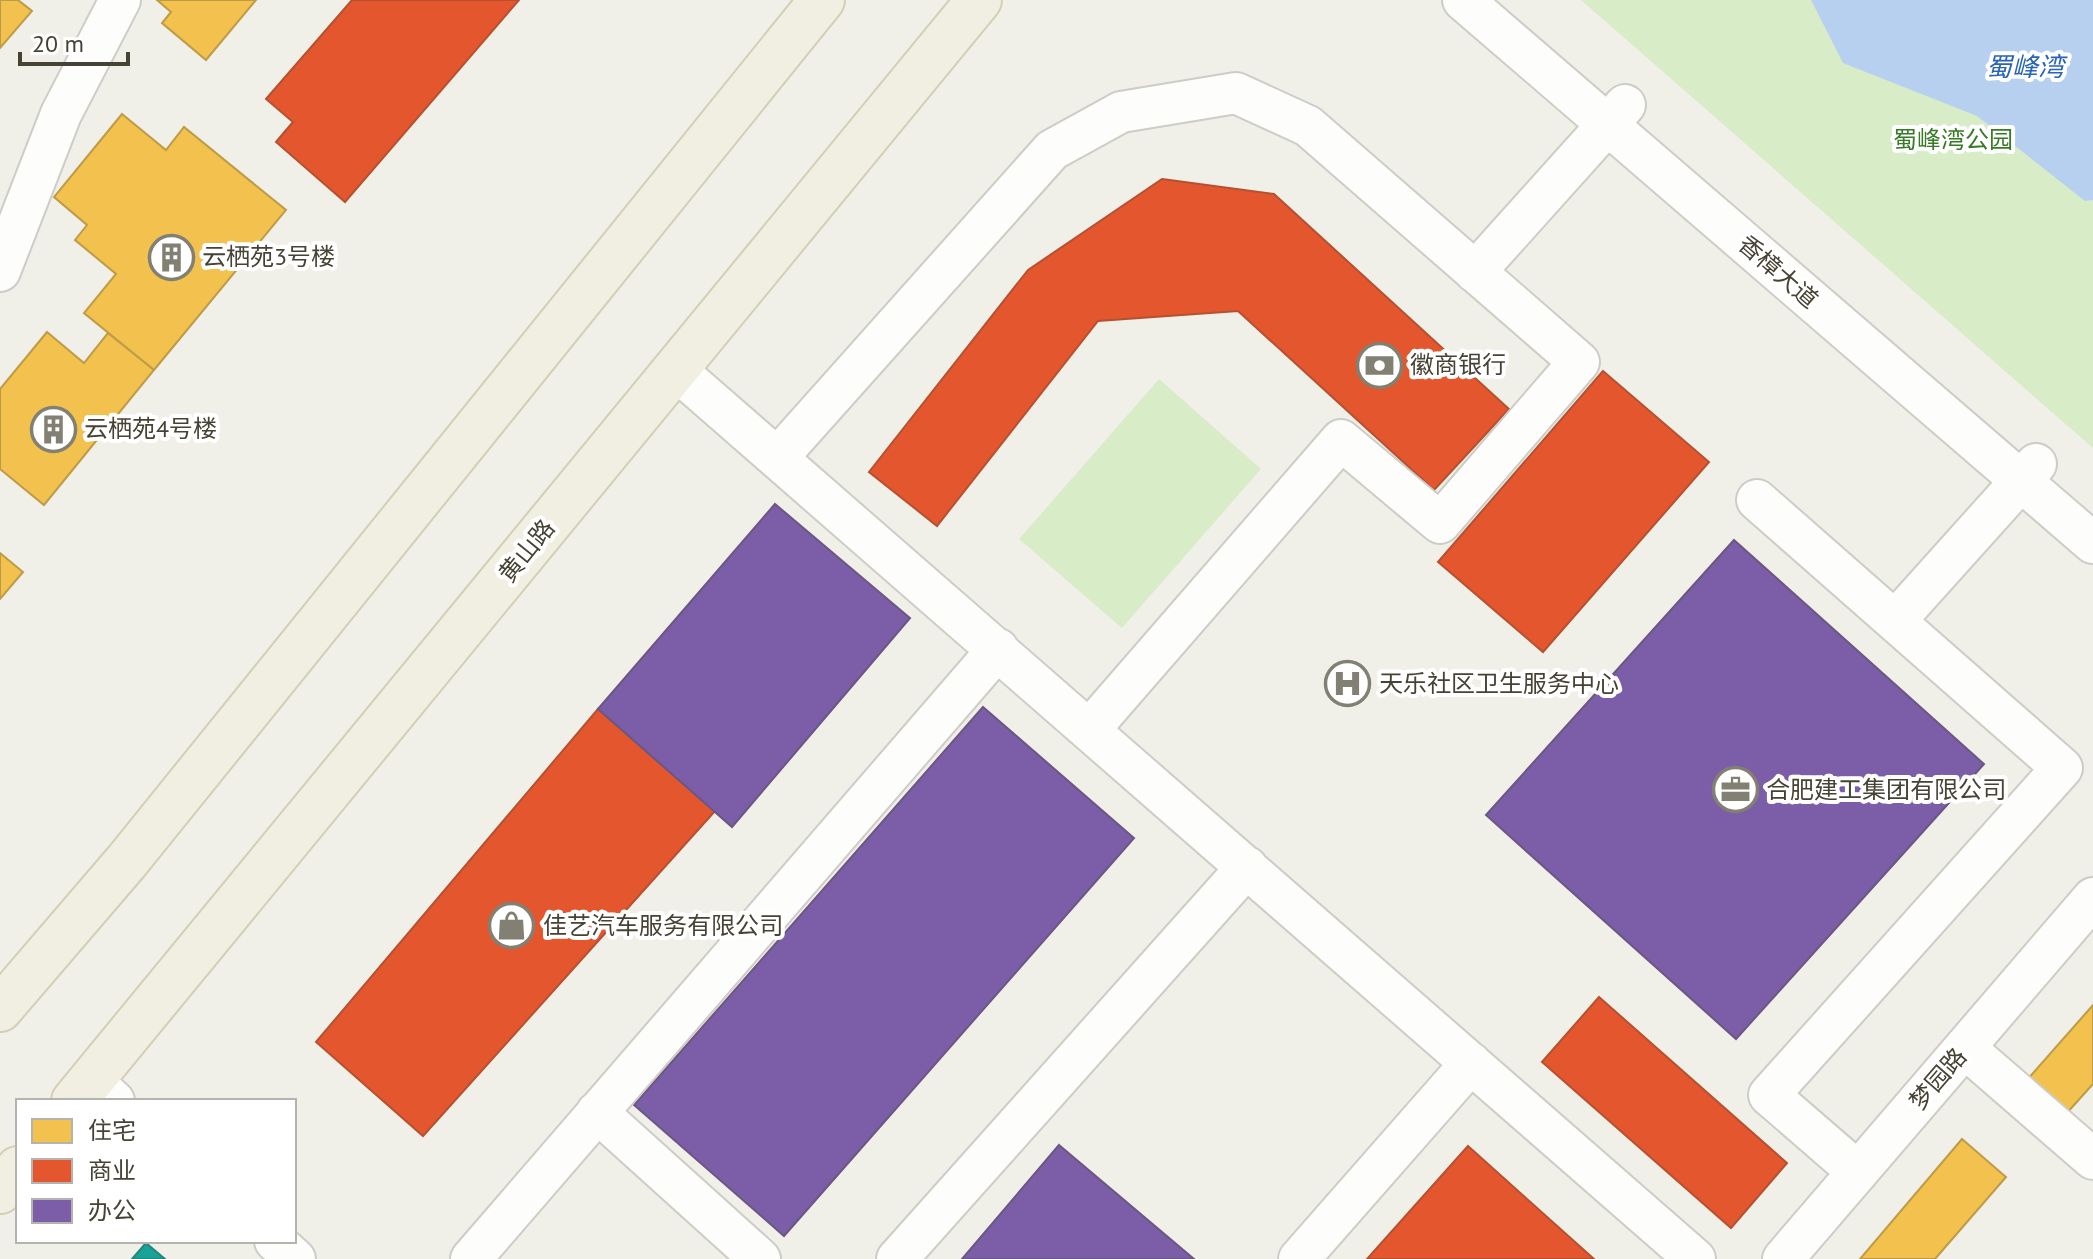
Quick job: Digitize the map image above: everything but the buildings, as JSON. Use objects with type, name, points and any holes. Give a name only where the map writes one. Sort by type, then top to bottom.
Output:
[{"type":"main road","points":[[0,1009],[127,861],[822,0]]},
{"type":"main road","name":"黄山路","points":[[93,1094],[676,370],[979,0]]},
{"type":"main road","points":[[0,1191],[16,1171]]},
{"type":"street","points":[[0,271],[61,114],[120,0]]},
{"type":"street","name":"香樟大道","points":[[1463,0],[1616,115],[2028,472],[2093,543]]},
{"type":"street","name":"香樟大道","points":[[1505,0],[1616,115]]},
{"type":"street","points":[[778,457],[1052,150],[1121,112],[1236,93],[1308,126],[1579,362],[1440,523],[1341,440],[1090,729]]},
{"type":"street","points":[[1475,272],[1616,115]]},
{"type":"street","points":[[676,370],[1695,1259]]},
{"type":"street","points":[[1895,621],[2028,472]]},
{"type":"street","name":"香樟大道","points":[[2028,472],[2093,515]]},
{"type":"street","points":[[1757,500],[2062,768],[1769,1095],[1858,1172]]},
{"type":"street","points":[[471,1259],[998,649]]},
{"type":"street","points":[[897,1259],[1247,867]]},
{"type":"street","name":"梦园路","points":[[1783,1259],[2093,898]]},
{"type":"street","points":[[1965,1048],[2093,1159]]},
{"type":"street","points":[[1299,1259],[1471,1063]]},
{"type":"street","points":[[597,1112],[760,1259]]},
{"type":"street","points":[[277,1243],[295,1259]]},
{"type":"green space","name":"蜀峰湾公园","points":[[1581,0],[2093,0],[2093,448]]},
{"type":"green space","points":[[1159,379],[1261,469],[1122,628],[1019,539]]},
{"type":"water","name":"蜀峰湾","points":[[1811,0],[2093,0],[2093,200],[2085,201],[1977,116],[1843,63]]},
{"type":"place","name":"云栖苑3号楼","points":[[171,257]]},
{"type":"place","name":"徽商银行","points":[[1379,365]]},
{"type":"place","name":"云栖苑4号楼","points":[[53,429]]},
{"type":"place","name":"天乐社区卫生服务中心","points":[[1348,684]]},
{"type":"place","name":"合肥建工集团有限公司","points":[[1735,790]]},
{"type":"place","name":"佳艺汽车服务有限公司","points":[[512,926]]}]
